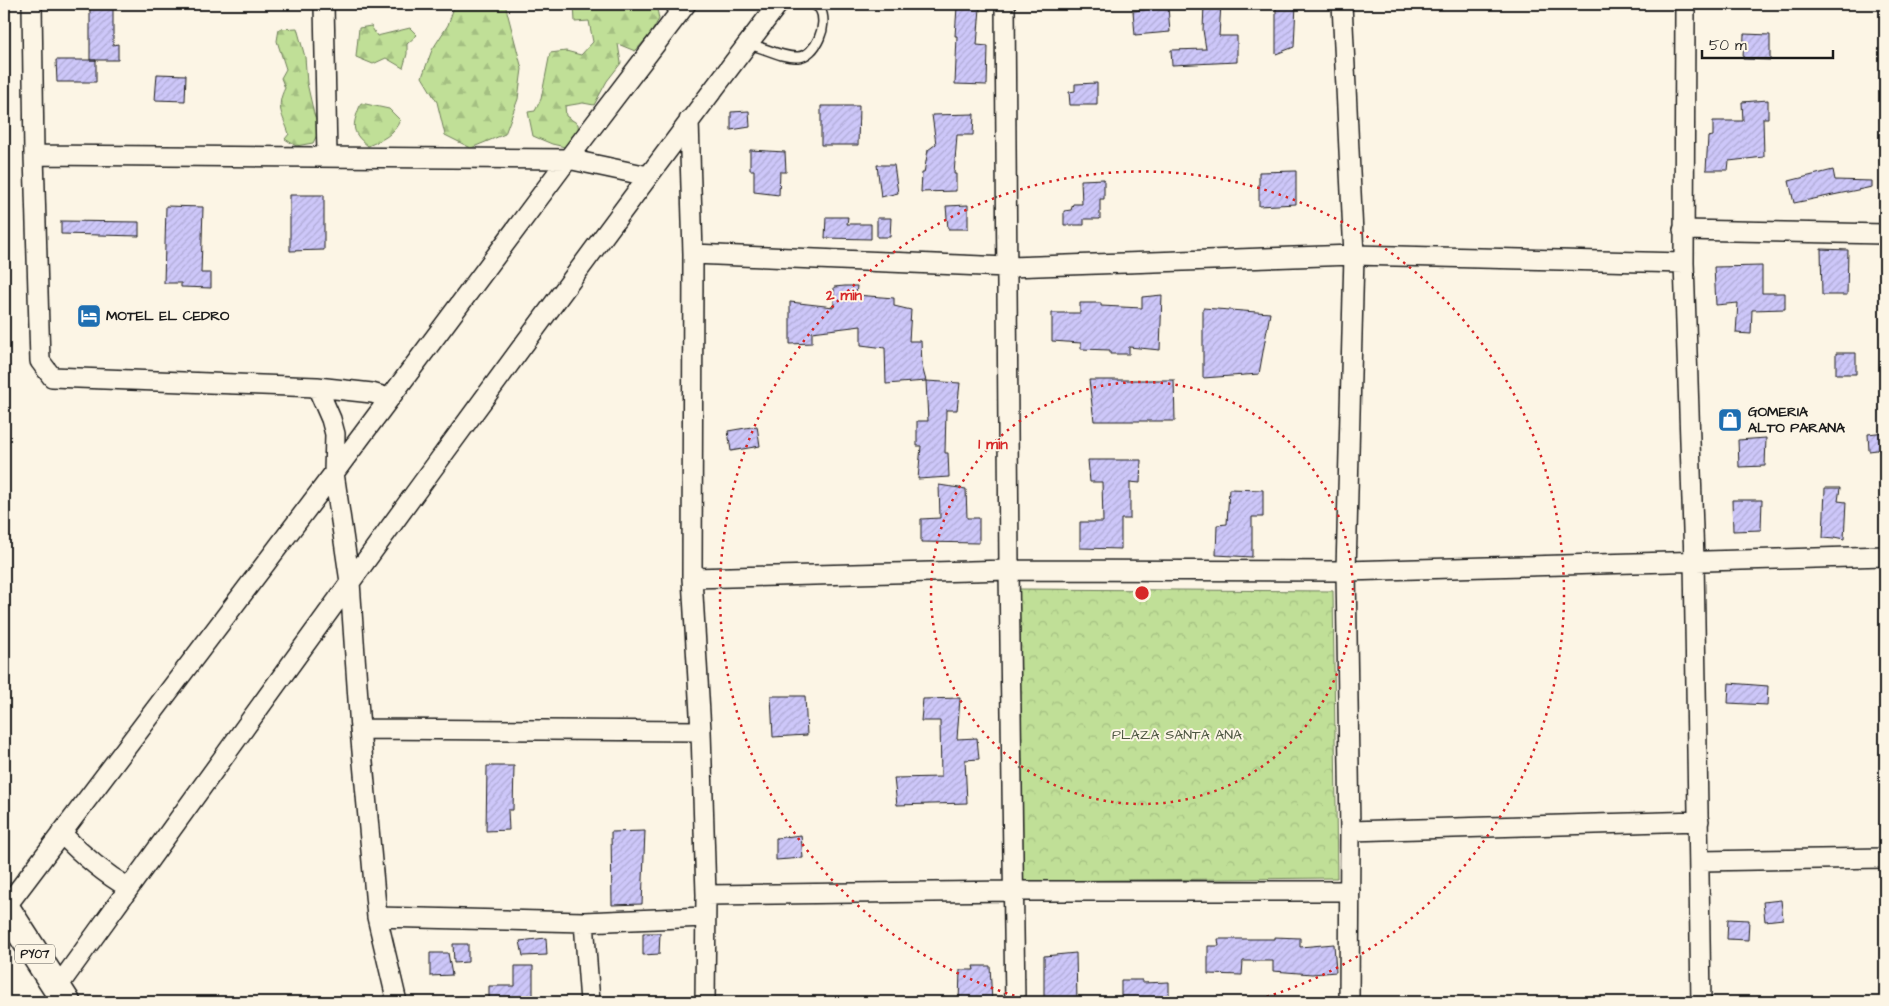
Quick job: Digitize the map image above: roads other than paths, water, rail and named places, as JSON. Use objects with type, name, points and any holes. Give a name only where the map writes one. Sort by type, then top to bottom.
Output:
[{"type":"highway","name":"PY07","points":[[4,907],[61,995]]},
{"type":"street","points":[[32,4],[40,361],[52,377],[317,387],[372,392],[389,398]]},
{"type":"street","points":[[324,4],[327,156]]},
{"type":"street","points":[[4,907],[334,473],[686,4]]},
{"type":"street","points":[[61,995],[128,888],[689,120],[778,4]]},
{"type":"street","points":[[1005,4],[1012,891],[1015,1002]]},
{"type":"street","points":[[1342,4],[1354,255],[1346,571],[1350,831],[1349,1002]]},
{"type":"street","points":[[1685,4],[1684,263],[1694,560],[1701,1002]]},
{"type":"street","points":[[689,120],[692,254],[692,578],[701,731],[706,895],[705,1002]]},
{"type":"street","points":[[34,155],[568,159],[648,176]]},
{"type":"street","points":[[1684,230],[1885,234]]},
{"type":"street","points":[[692,254],[1007,268],[1354,255],[1684,263]]},
{"type":"street","points":[[317,387],[331,419],[335,434],[334,473],[350,582],[376,917],[397,1002]]},
{"type":"street","points":[[692,578],[1009,570],[1346,571],[1885,556]]},
{"type":"street","points":[[360,729],[701,731]]},
{"type":"street","points":[[1350,831],[1699,822]]},
{"type":"street","points":[[61,833],[86,858],[111,878],[128,888]]},
{"type":"street","points":[[1700,861],[1885,858]]},
{"type":"street","points":[[706,895],[1012,891],[1350,891]]},
{"type":"street","points":[[376,917],[584,922],[705,917]]},
{"type":"street","points":[[584,922],[590,1002]]},
{"type":"lane","points":[[748,44],[790,57],[801,57],[806,54],[822,32],[823,22],[820,10],[814,4]]},
{"type":"place","name":"MOTEL EL CEDRO","points":[[89,316]]},
{"type":"place","name":"GOMERIA ALTO PARANA","points":[[1730,420]]},
{"type":"park label","name":"PLAZA SANTA ANA","points":[[1177,735]]}]
